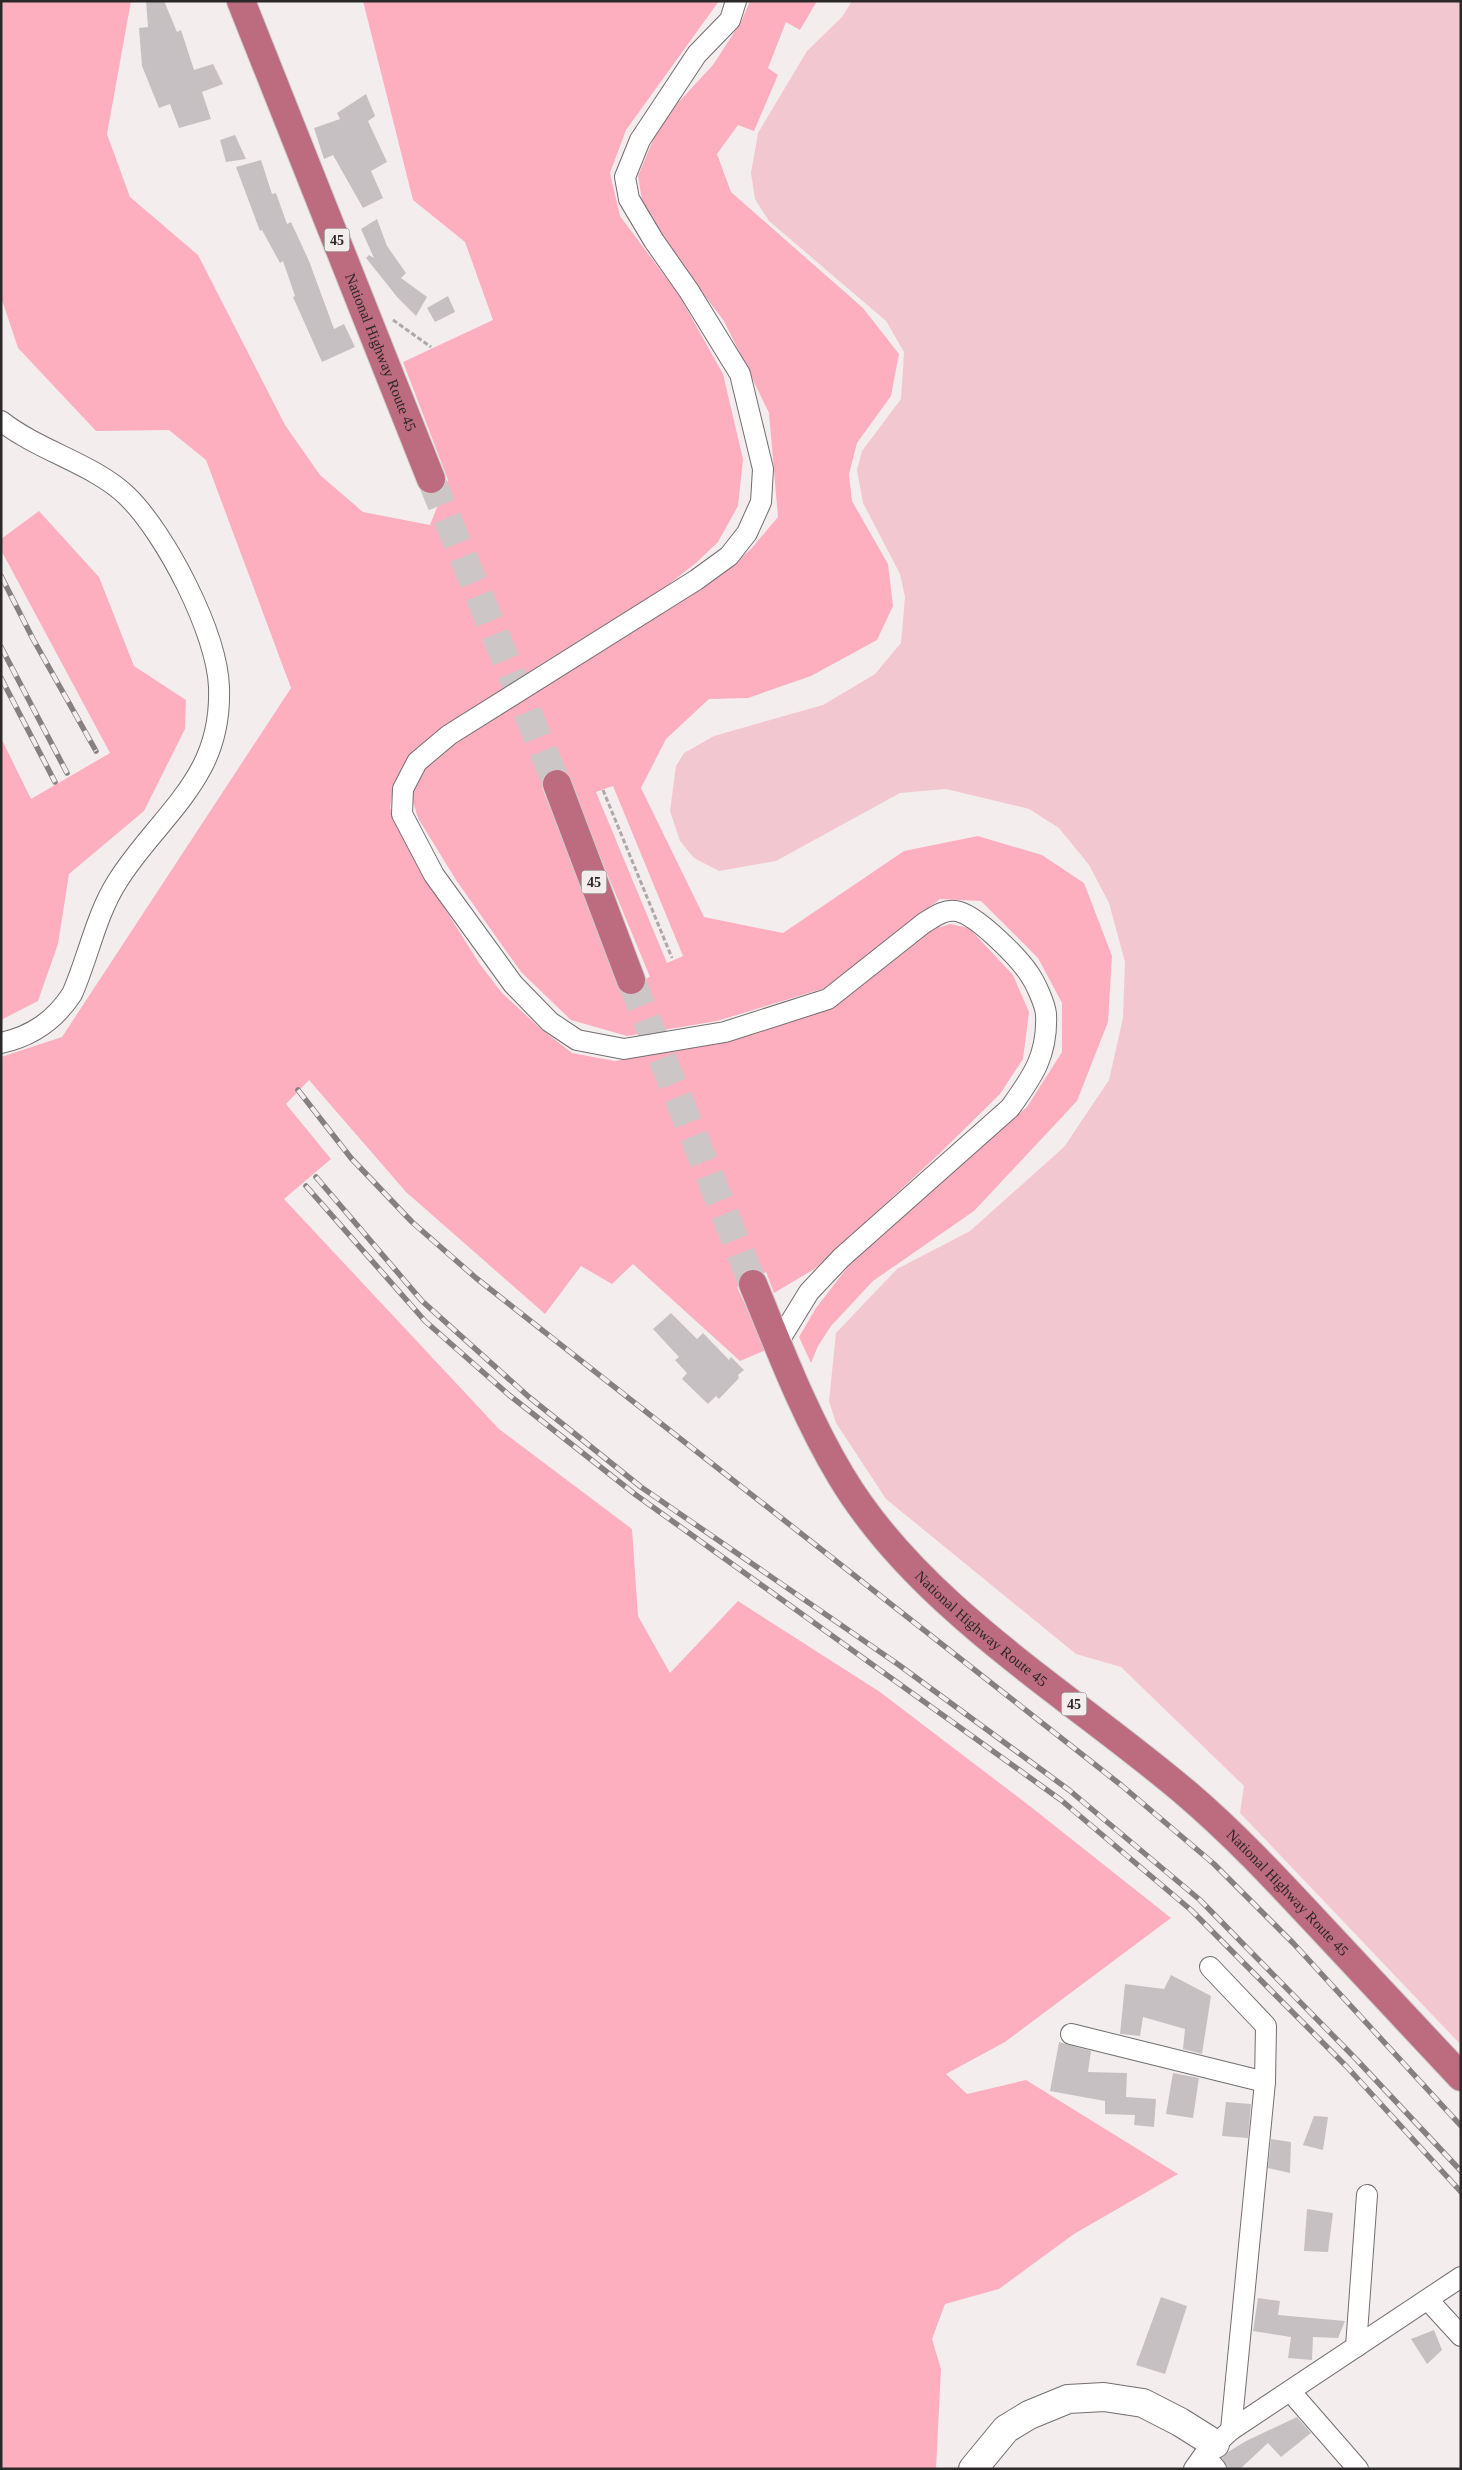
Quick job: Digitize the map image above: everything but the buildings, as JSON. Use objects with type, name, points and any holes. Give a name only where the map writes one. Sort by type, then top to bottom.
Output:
[{"type":"highway","name":"National Highway Route 45","points":[[241,1],[431,479]]},
{"type":"highway","name":"45","points":[[557,784],[631,980]]},
{"type":"highway","name":"National Highway Route 45","points":[[754,1284],[789,1373],[842,1477],[898,1552],[930,1586],[978,1628],[1187,1794],[1251,1853],[1461,2077]]},
{"type":"street","points":[[736,1],[730,20],[697,54],[640,140],[625,177],[629,199],[740,374],[763,470],[761,502],[747,533],[729,556],[688,585],[449,735],[417,762],[403,789],[402,814],[434,875],[512,984],[550,1022],[577,1040],[624,1049],[726,1032],[828,999],[924,923],[940,913],[955,911],[969,916],[994,935],[1031,975],[1046,1012],[1045,1049],[1032,1078],[1010,1108],[841,1258],[809,1292],[778,1344]]},
{"type":"street","points":[[1,421],[35,444],[102,478],[126,495],[145,515],[163,541],[189,589],[213,650],[219,685],[219,713],[214,740],[187,792],[132,859],[107,901],[72,994],[62,1009],[45,1025],[14,1040],[1,1043]]},
{"type":"street","points":[[1210,1967],[1266,2026],[1265,2082],[1212,2453]]},
{"type":"street","points":[[1071,2034],[1265,2082]]},
{"type":"street","points":[[1356,2347],[1367,2195]]},
{"type":"street","points":[[1212,2453],[1290,2391],[1461,2277]]},
{"type":"street","points":[[1428,2300],[1461,2336]]},
{"type":"street","points":[[1290,2391],[1358,2469]]},
{"type":"street","points":[[973,2469],[1006,2429],[1029,2416],[1068,2399],[1104,2397],[1142,2403],[1180,2422],[1212,2453]]},
{"type":"path","points":[[603,790],[672,958]]},
{"type":"shaded area","points":[[1,1],[131,1],[107,134],[130,197],[198,255],[285,425],[320,475],[363,512],[430,525],[448,480],[403,362],[493,320],[465,242],[413,200],[363,1],[719,1],[626,130],[610,173],[620,216],[679,295],[723,374],[743,459],[738,506],[718,542],[696,563],[664,588],[538,666],[410,755],[394,783],[390,808],[427,880],[479,963],[502,993],[541,1029],[572,1053],[615,1061],[728,1041],[833,1005],[922,933],[950,924],[969,928],[1013,975],[1029,1012],[1023,1059],[1000,1094],[939,1154],[816,1268],[774,1293],[766,1272],[737,1287],[766,1350],[740,1361],[633,1264],[612,1284],[581,1266],[545,1314],[406,1192],[309,1080],[286,1104],[331,1159],[284,1199],[499,1429],[632,1529],[638,1616],[670,1673],[738,1601],[880,1692],[1031,1807],[1171,1918],[1005,2042],[946,2074],[967,2094],[1026,2080],[1178,2174],[1074,2234],[999,2289],[945,2304],[932,2339],[941,2369],[936,2469],[1,2469],[1,1057],[62,1037],[291,688],[206,460],[169,430],[96,431],[18,348],[1,297]]},
{"type":"shaded area","points":[[750,1],[817,1],[800,30],[786,22],[768,68],[778,75],[754,131],[738,125],[717,154],[731,192],[863,308],[899,354],[891,396],[857,443],[849,474],[852,501],[888,564],[893,606],[877,640],[811,676],[748,698],[709,699],[666,739],[641,788],[704,917],[783,933],[904,851],[978,836],[1042,855],[1084,883],[1112,956],[1108,1022],[1077,1101],[974,1211],[873,1281],[831,1326],[818,1346],[811,1363],[799,1337],[816,1308],[860,1251],[1027,1107],[1062,1052],[1062,1003],[1038,958],[981,901],[940,899],[825,988],[717,1021],[627,1036],[571,1020],[521,972],[456,880],[418,818],[410,792],[423,765],[722,575],[751,549],[778,517],[769,413],[724,321],[666,245],[643,207],[638,176],[661,121],[713,65],[741,22]],"holes":[[[567,777],[650,977],[624,987],[542,788]],[[613,786],[683,956],[667,963],[596,792]]]},
{"type":"shaded area","points":[[852,1],[1461,1],[1461,2045],[1240,1813],[1244,1786],[1121,1667],[1076,1654],[886,1499],[836,1423],[829,1401],[836,1333],[897,1269],[970,1231],[1064,1147],[1109,1080],[1123,1018],[1125,962],[1109,903],[1089,865],[1059,828],[1029,809],[946,789],[900,793],[776,861],[719,871],[694,858],[680,841],[670,811],[676,766],[684,753],[714,736],[823,705],[875,674],[901,643],[905,597],[900,574],[863,503],[857,470],[862,451],[901,399],[904,352],[886,321],[769,221],[755,199],[751,173],[758,133],[807,51],[842,17]]},
{"type":"shaded area","points":[[39,511],[99,577],[134,666],[186,700],[185,729],[144,811],[69,874],[58,944],[38,1001],[1,1020],[1,738],[31,799],[110,753],[1,550],[1,539]]},
{"type":"tunnel","points":[[431,479],[557,784]]},
{"type":"tunnel","points":[[631,980],[753,1284]]},
{"type":"railway","points":[[1,576],[33,639],[96,751]]},
{"type":"railway","points":[[1,647],[67,773]]},
{"type":"railway","points":[[1,678],[55,782]]},
{"type":"railway","points":[[298,1090],[351,1158],[412,1222],[476,1278],[1121,1785],[1214,1864],[1294,1944],[1461,2126]]},
{"type":"railway","points":[[316,1177],[422,1301],[529,1397],[641,1487],[899,1665],[1069,1790],[1200,1900],[1356,2059],[1461,2171]]},
{"type":"railway","points":[[306,1186],[425,1321],[509,1395],[636,1495],[1061,1800],[1191,1910],[1347,2067],[1461,2192]]}]
